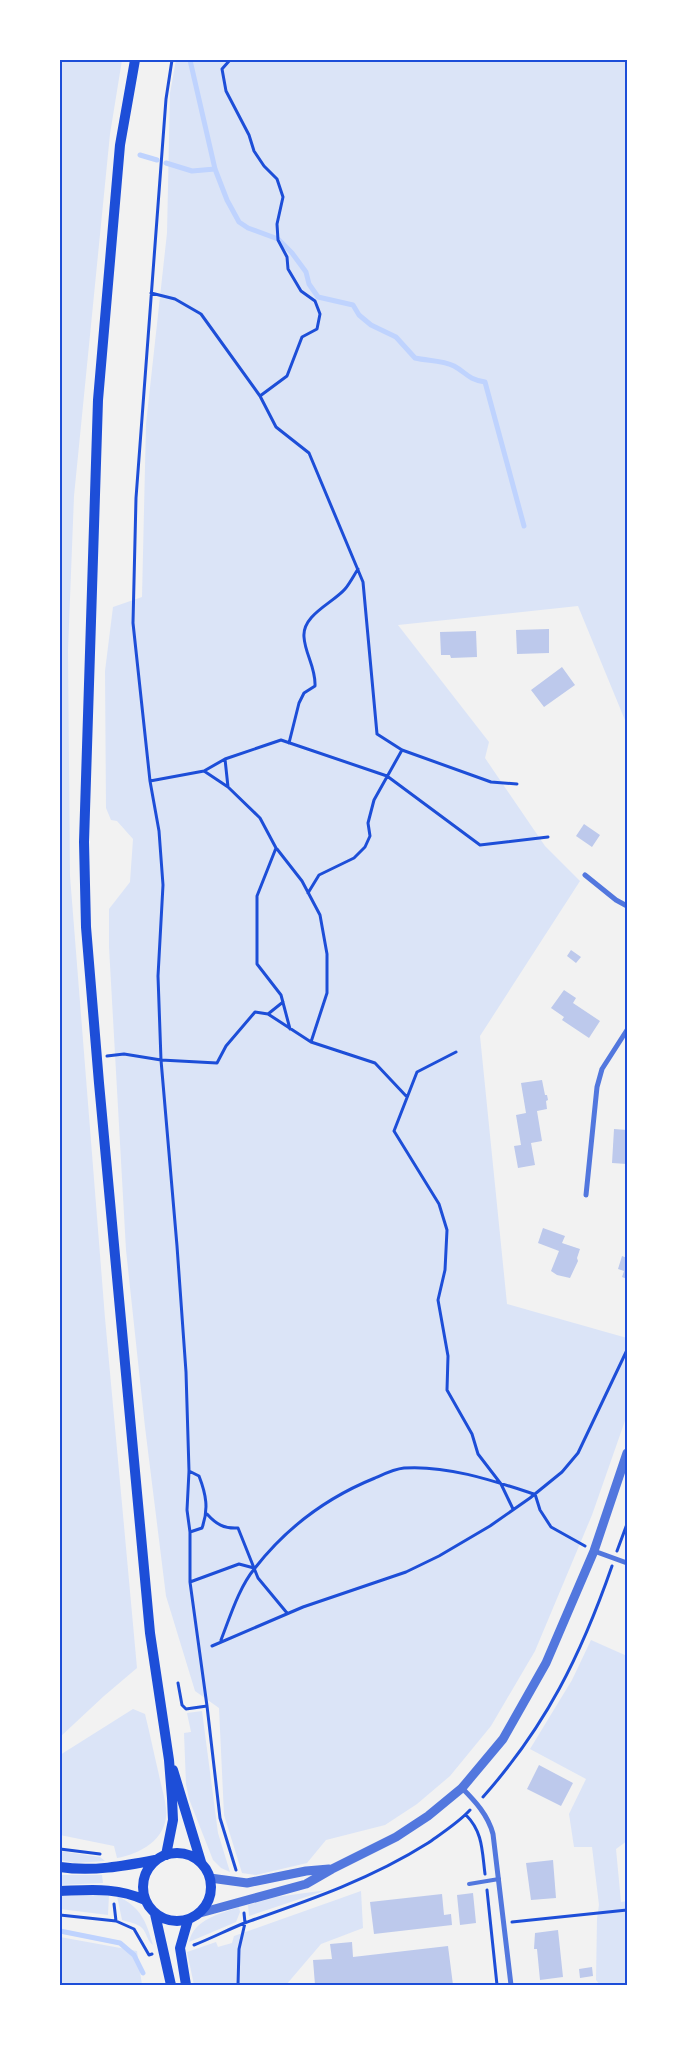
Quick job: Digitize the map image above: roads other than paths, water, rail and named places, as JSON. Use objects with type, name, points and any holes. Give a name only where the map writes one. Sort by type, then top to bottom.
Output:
[{"type":"main road","points":[[135,60],[120,144],[98,400],[84,842],[86,927],[150,1633],[169,1760],[173,1820],[166,1855]]},
{"type":"main road","points":[[156,1860],[147,1870],[143,1881],[145,1900],[155,1914],[164,1920],[177,1922],[188,1920],[200,1913],[208,1901],[212,1889],[210,1878],[201,1862],[179,1786],[169,1760]]},
{"type":"main road","points":[[60,1867],[78,1870],[113,1868],[156,1860],[166,1855],[178,1853],[190,1856],[201,1862]]},
{"type":"main road","points":[[60,1891],[113,1890],[129,1893],[145,1900]]},
{"type":"main road","points":[[155,1914],[171,1985]]},
{"type":"main road","points":[[186,1985],[180,1948],[188,1920]]},
{"type":"street","points":[[585,875],[616,900],[627,906]]},
{"type":"street","points":[[586,1195],[597,1087],[602,1070],[627,1030]]},
{"type":"street","points":[[200,1913],[306,1884],[396,1837],[428,1816],[462,1788],[502,1739],[546,1663],[594,1551],[627,1453]]},
{"type":"street","points":[[594,1551],[627,1563]]},
{"type":"street","points":[[462,1788],[477,1803],[491,1827],[511,1985]]},
{"type":"street","points":[[210,1878],[247,1883],[306,1871],[332,1869]]},
{"type":"lane","points":[[469,1884],[499,1879]]},
{"type":"waterway","points":[[190,60],[215,169],[227,200],[239,222],[248,228],[278,239],[292,253],[306,272],[309,284],[318,297],[353,305],[359,315],[371,325],[396,337],[415,358],[449,364],[471,377],[485,382],[524,526]]},
{"type":"waterway","points":[[140,155],[157,160]]},
{"type":"waterway","points":[[166,163],[192,171],[215,169]]},
{"type":"waterway","points":[[60,1931],[120,1943],[134,1955],[143,1973]]}]
